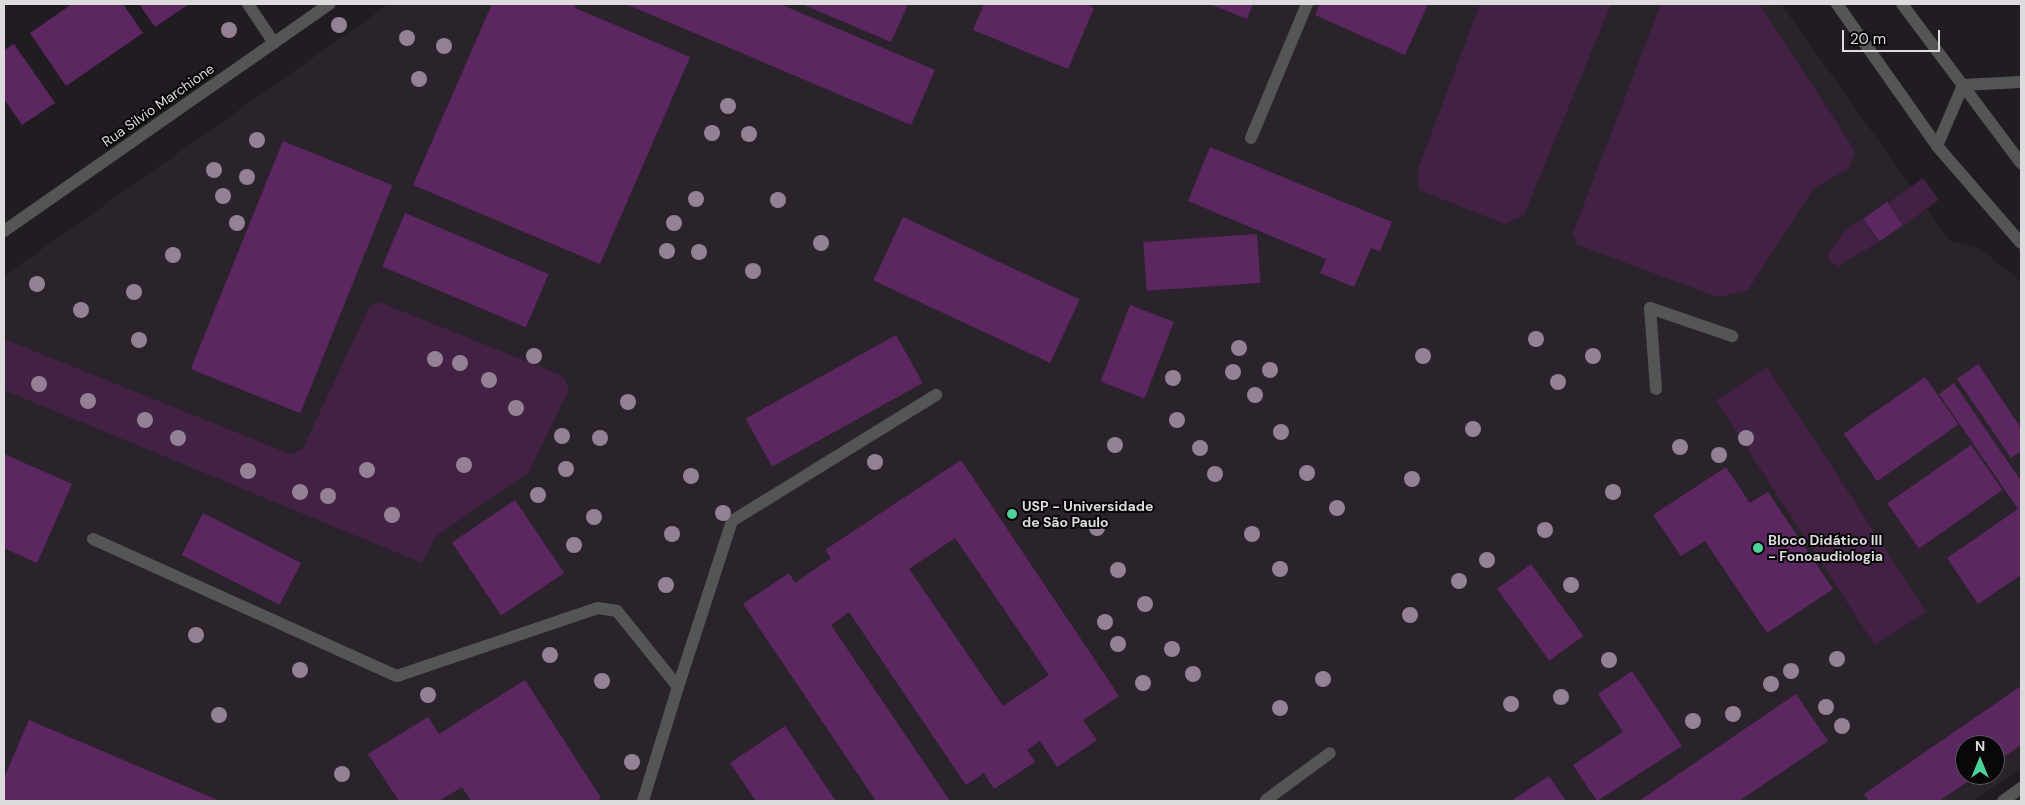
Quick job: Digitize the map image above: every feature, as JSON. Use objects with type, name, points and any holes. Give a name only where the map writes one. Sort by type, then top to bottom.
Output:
[{"type":"street","points":[[248,4],[274,43]]},
{"type":"street","name":"Rua Silvio Marchione","points":[[4,231],[330,4]]},
{"type":"street","points":[[1250,138],[1307,4]]},
{"type":"street","points":[[1836,4],[1937,146],[2021,243]]},
{"type":"street","points":[[1902,4],[2021,163]]},
{"type":"street","points":[[1963,84],[2021,82]]},
{"type":"street","points":[[1937,146],[1963,84]]},
{"type":"street","points":[[1656,389],[1650,308],[1732,336]]},
{"type":"street","points":[[643,801],[732,521],[936,395]]},
{"type":"street","points":[[94,539],[396,676],[598,608],[617,610],[678,687]]},
{"type":"street","points":[[1266,800],[1330,753]]},
{"type":"street","points":[[2003,801],[2021,788]]},
{"type":"shaded area","name":"USP - Universidade de São Paulo","points":[[389,4],[1781,4],[1950,241],[1981,249],[2021,282],[2021,768],[2005,779],[2005,735],[1955,735],[1955,785],[1996,785],[1973,801],[4,801],[4,276]]},
{"type":"shaded area","points":[[1480,4],[1611,4],[1524,215],[1505,224],[1419,190],[1417,172]]},
{"type":"shaded area","points":[[1661,4],[1759,4],[1855,151],[1849,168],[1813,189],[1748,290],[1718,297],[1578,245],[1573,233]]},
{"type":"shaded area","points":[[1923,178],[1939,200],[1904,225],[1888,203]]},
{"type":"shaded area","points":[[1863,219],[1878,242],[1839,266],[1829,261],[1828,254],[1844,231]]},
{"type":"shaded area","points":[[379,302],[563,376],[569,389],[529,472],[435,537],[422,563],[4,390],[4,339],[290,454],[302,450],[370,306]]},
{"type":"shaded area","points":[[1767,367],[1926,612],[1875,645],[1716,400]]},
{"type":"building","points":[[72,4],[123,4],[143,33],[66,86],[30,33]]},
{"type":"building","points":[[139,4],[189,4],[155,27]]},
{"type":"building","points":[[492,4],[576,4],[575,8],[690,57],[600,264],[413,185]]},
{"type":"building","points":[[626,4],[780,4],[935,70],[911,125]]},
{"type":"building","points":[[802,4],[908,4],[891,42]]},
{"type":"building","points":[[984,4],[1085,4],[1094,8],[1068,69],[973,30]]},
{"type":"building","points":[[1210,4],[1253,4],[1247,19]]},
{"type":"building","points":[[1320,4],[1428,4],[1405,55],[1315,15]]},
{"type":"building","points":[[14,44],[55,103],[22,125],[4,99],[4,50]]},
{"type":"building","points":[[283,141],[392,185],[300,413],[191,369]]},
{"type":"building","points":[[1210,147],[1392,222],[1380,251],[1371,248],[1354,287],[1320,273],[1326,259],[1188,201]]},
{"type":"building","points":[[1887,202],[1903,225],[1879,242],[1863,219]]},
{"type":"building","points":[[405,213],[549,274],[526,327],[382,266]]},
{"type":"building","points":[[903,217],[1080,299],[1050,363],[873,280]]},
{"type":"building","points":[[1257,234],[1260,283],[1147,291],[1143,242]]},
{"type":"building","points":[[1130,305],[1174,322],[1144,398],[1101,382]]},
{"type":"building","points":[[896,335],[923,383],[772,466],[746,418]]},
{"type":"building","points":[[1978,364],[2021,428],[2021,451],[2011,458],[1957,379]]},
{"type":"building","points":[[1925,377],[1958,425],[1877,481],[1844,434]]},
{"type":"building","points":[[1954,383],[2021,481],[2021,575],[1978,604],[1947,558],[2018,509],[1939,394]]},
{"type":"building","points":[[1971,445],[2003,490],[1919,549],[1887,504]]},
{"type":"building","points":[[4,454],[72,484],[37,563],[4,548]]},
{"type":"building","points":[[961,460],[1119,696],[1083,720],[1097,740],[1057,767],[1040,741],[1027,750],[1035,762],[994,789],[984,773],[966,785],[849,612],[831,625],[950,801],[876,801],[743,604],[789,573],[795,583],[831,558],[825,550]],"holes":[[[955,538],[1049,675],[1003,706],[909,569]]]},
{"type":"building","name":"Bloco Didático III - Fonoaudiologia","points":[[1726,467],[1750,503],[1768,492],[1833,589],[1767,633],[1705,541],[1681,556],[1653,515]]},
{"type":"building","points":[[515,500],[564,573],[501,615],[452,542]]},
{"type":"building","points":[[203,513],[301,563],[280,605],[182,555]]},
{"type":"building","points":[[1531,564],[1583,636],[1549,661],[1497,589]]},
{"type":"building","points":[[1632,671],[1682,746],[1597,801],[1573,765],[1623,732],[1598,694]]},
{"type":"building","points":[[525,680],[601,798],[596,801],[471,801],[462,787],[439,801],[399,801],[368,754],[428,717],[439,734]]},
{"type":"building","points":[[2021,686],[2021,745],[2005,756],[2005,735],[1955,735],[1955,785],[1962,785],[1939,801],[1869,801],[1864,794]]},
{"type":"building","points":[[1796,694],[1828,741],[1739,801],[1639,801]]},
{"type":"building","points":[[29,720],[220,801],[4,800],[4,778]]},
{"type":"building","points":[[785,726],[836,801],[756,801],[730,763]]},
{"type":"building","points":[[1549,776],[1566,801],[1511,801]]},
{"type":"place","name":"USP - Universidade de São Paulo","points":[[1012,514]]},
{"type":"place","name":"Bloco Didático III - Fonoaudiologia","points":[[1758,548]]}]
